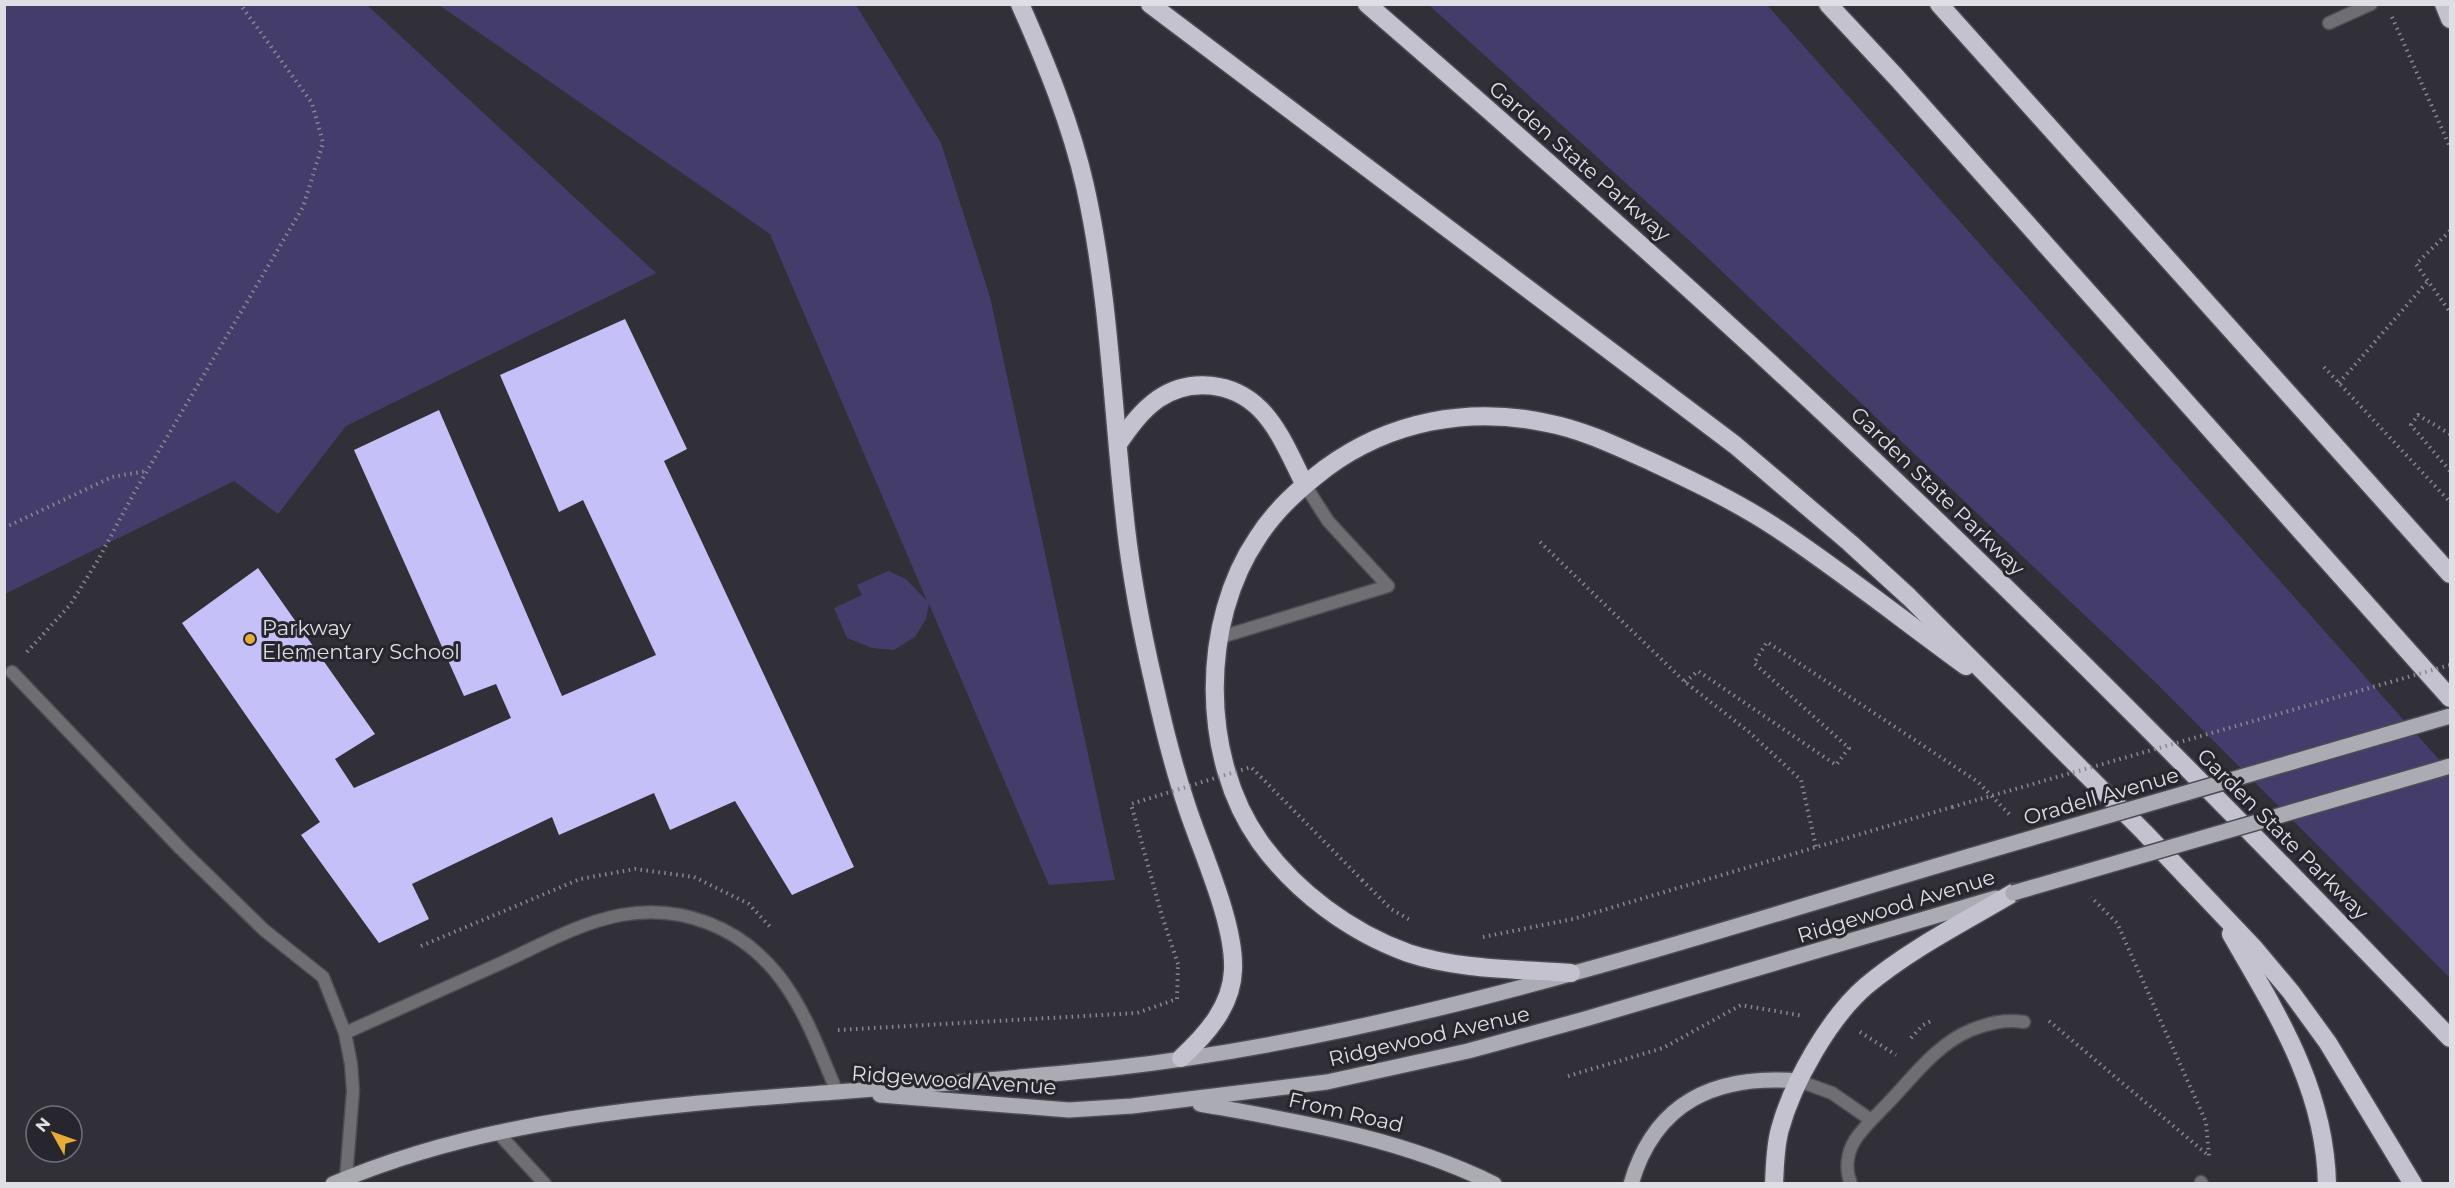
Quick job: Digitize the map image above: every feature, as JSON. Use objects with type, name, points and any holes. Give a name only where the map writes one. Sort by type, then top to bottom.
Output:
[{"type":"highway","points":[[1020,4],[1066,119],[1085,186],[1108,325],[1124,510],[1134,584],[1149,660],[1186,804],[1233,947],[1233,973],[1228,998],[1213,1024],[1181,1058]]},
{"type":"highway","points":[[1150,4],[1735,445],[1850,543],[2015,703],[2214,904],[2291,992],[2328,1042],[2413,1184]]},
{"type":"highway","name":"Garden State Parkway","points":[[1367,4],[1661,263],[1829,418],[2125,705],[2451,1038]]},
{"type":"highway","points":[[1828,4],[1897,78],[2451,698]]},
{"type":"highway","points":[[1939,4],[2451,574]]},
{"type":"highway","points":[[1948,4],[1955,22]]},
{"type":"highway","points":[[2444,4],[2451,19]]},
{"type":"highway","points":[[1118,444],[1141,414],[1158,399],[1175,390],[1199,385],[1225,387],[1247,398],[1261,411],[1276,430],[1305,485]]},
{"type":"highway","points":[[1571,973],[1474,966],[1409,953],[1370,936],[1337,917],[1307,894],[1280,867],[1258,840],[1229,781],[1215,709],[1214,674],[1218,638],[1228,599],[1240,568],[1257,537],[1280,508],[1339,459],[1368,442],[1398,429],[1433,420],[1470,416],[1508,417],[1546,422],[1587,434],[1679,475],[1776,528],[2015,703]]},
{"type":"highway","points":[[1774,1184],[1780,1130],[1798,1081],[1847,1005],[1866,986],[1922,947],[2013,893]]},
{"type":"highway","points":[[2214,904],[2294,1045],[2320,1123],[2327,1184]]},
{"type":"main road","name":"Oradell Avenue","points":[[1970,856],[2451,716]]},
{"type":"main road","points":[[2013,893],[2451,766]]},
{"type":"main road","name":"Ridgewood Avenue","points":[[339,1181],[429,1150],[498,1132],[638,1110],[1113,1068],[1181,1058],[1388,1020],[1571,973],[1970,856]]},
{"type":"main road","name":"Ridgewood Avenue","points":[[837,1092],[1070,1110],[1182,1101],[1327,1082],[1468,1051],[1659,998],[2013,893]]},
{"type":"main road","points":[[1631,1184],[1647,1144],[1660,1124],[1679,1107],[1698,1095],[1744,1081],[1772,1079],[1798,1081]]},
{"type":"main road","name":"From Road","points":[[1182,1101],[1311,1124],[1374,1139],[1422,1153],[1494,1184]]},
{"type":"lane","points":[[2329,23],[2371,4]]},
{"type":"lane","points":[[1218,638],[1388,586],[1328,521],[1305,485]]},
{"type":"lane","points":[[12,672],[189,857],[264,930],[323,977],[345,1034],[353,1091],[339,1181]]},
{"type":"lane","points":[[345,1034],[569,933],[620,915],[648,911],[672,913],[700,919],[729,931],[753,949],[777,974],[795,1000],[837,1092]]},
{"type":"lane","points":[[1851,1184],[1847,1174],[1848,1160],[1855,1140],[1871,1120],[1937,1052],[1969,1031],[1991,1023],[2007,1020],[2024,1022]]},
{"type":"lane","points":[[1798,1081],[1832,1092],[1871,1120]]},
{"type":"lane","points":[[498,1132],[545,1184]]},
{"type":"path","points":[[12,672],[70,605],[303,207],[323,143],[312,103],[240,4]]},
{"type":"path","points":[[2390,14],[2451,147]]},
{"type":"path","points":[[2451,231],[2416,264],[2451,312]]},
{"type":"path","points":[[2340,383],[2428,281]]},
{"type":"path","points":[[2324,367],[2451,502]]},
{"type":"path","points":[[2451,434],[2418,415],[2411,425],[2451,471]]},
{"type":"path","points":[[4,528],[112,477],[147,471]]},
{"type":"path","points":[[1540,542],[1685,682],[1749,732],[1801,780],[1816,847]]},
{"type":"path","points":[[1477,938],[1573,919],[1952,807],[2451,665]]},
{"type":"path","points":[[810,1031],[1137,1013],[1177,999],[1178,964],[1162,916],[1131,804],[1251,767],[1391,909],[1416,923]]},
{"type":"shaded area","points":[[4,5],[367,5],[656,273],[346,426],[278,514],[234,481],[5,594]]},
{"type":"shaded area","points":[[439,5],[856,5],[941,143],[990,297],[1115,880],[1049,885],[929,604],[926,619],[915,637],[894,650],[872,648],[847,638],[834,608],[862,595],[857,585],[888,571],[906,579],[927,601],[770,234]]},
{"type":"shaded area","points":[[1429,5],[1767,5],[2450,772],[2450,978],[2153,680],[1692,243]]},
{"type":"building","name":"Parkway Elementary School","points":[[625,319],[687,449],[664,461],[854,867],[792,895],[735,801],[670,830],[654,793],[559,835],[552,817],[412,884],[429,919],[379,943],[301,835],[320,822],[182,623],[258,568],[375,734],[335,759],[354,788],[511,718],[496,684],[464,696],[354,450],[439,410],[562,696],[656,655],[583,500],[559,512],[500,375]]},
{"type":"place","name":"Parkway Elementary School","points":[[250,639]]}]
